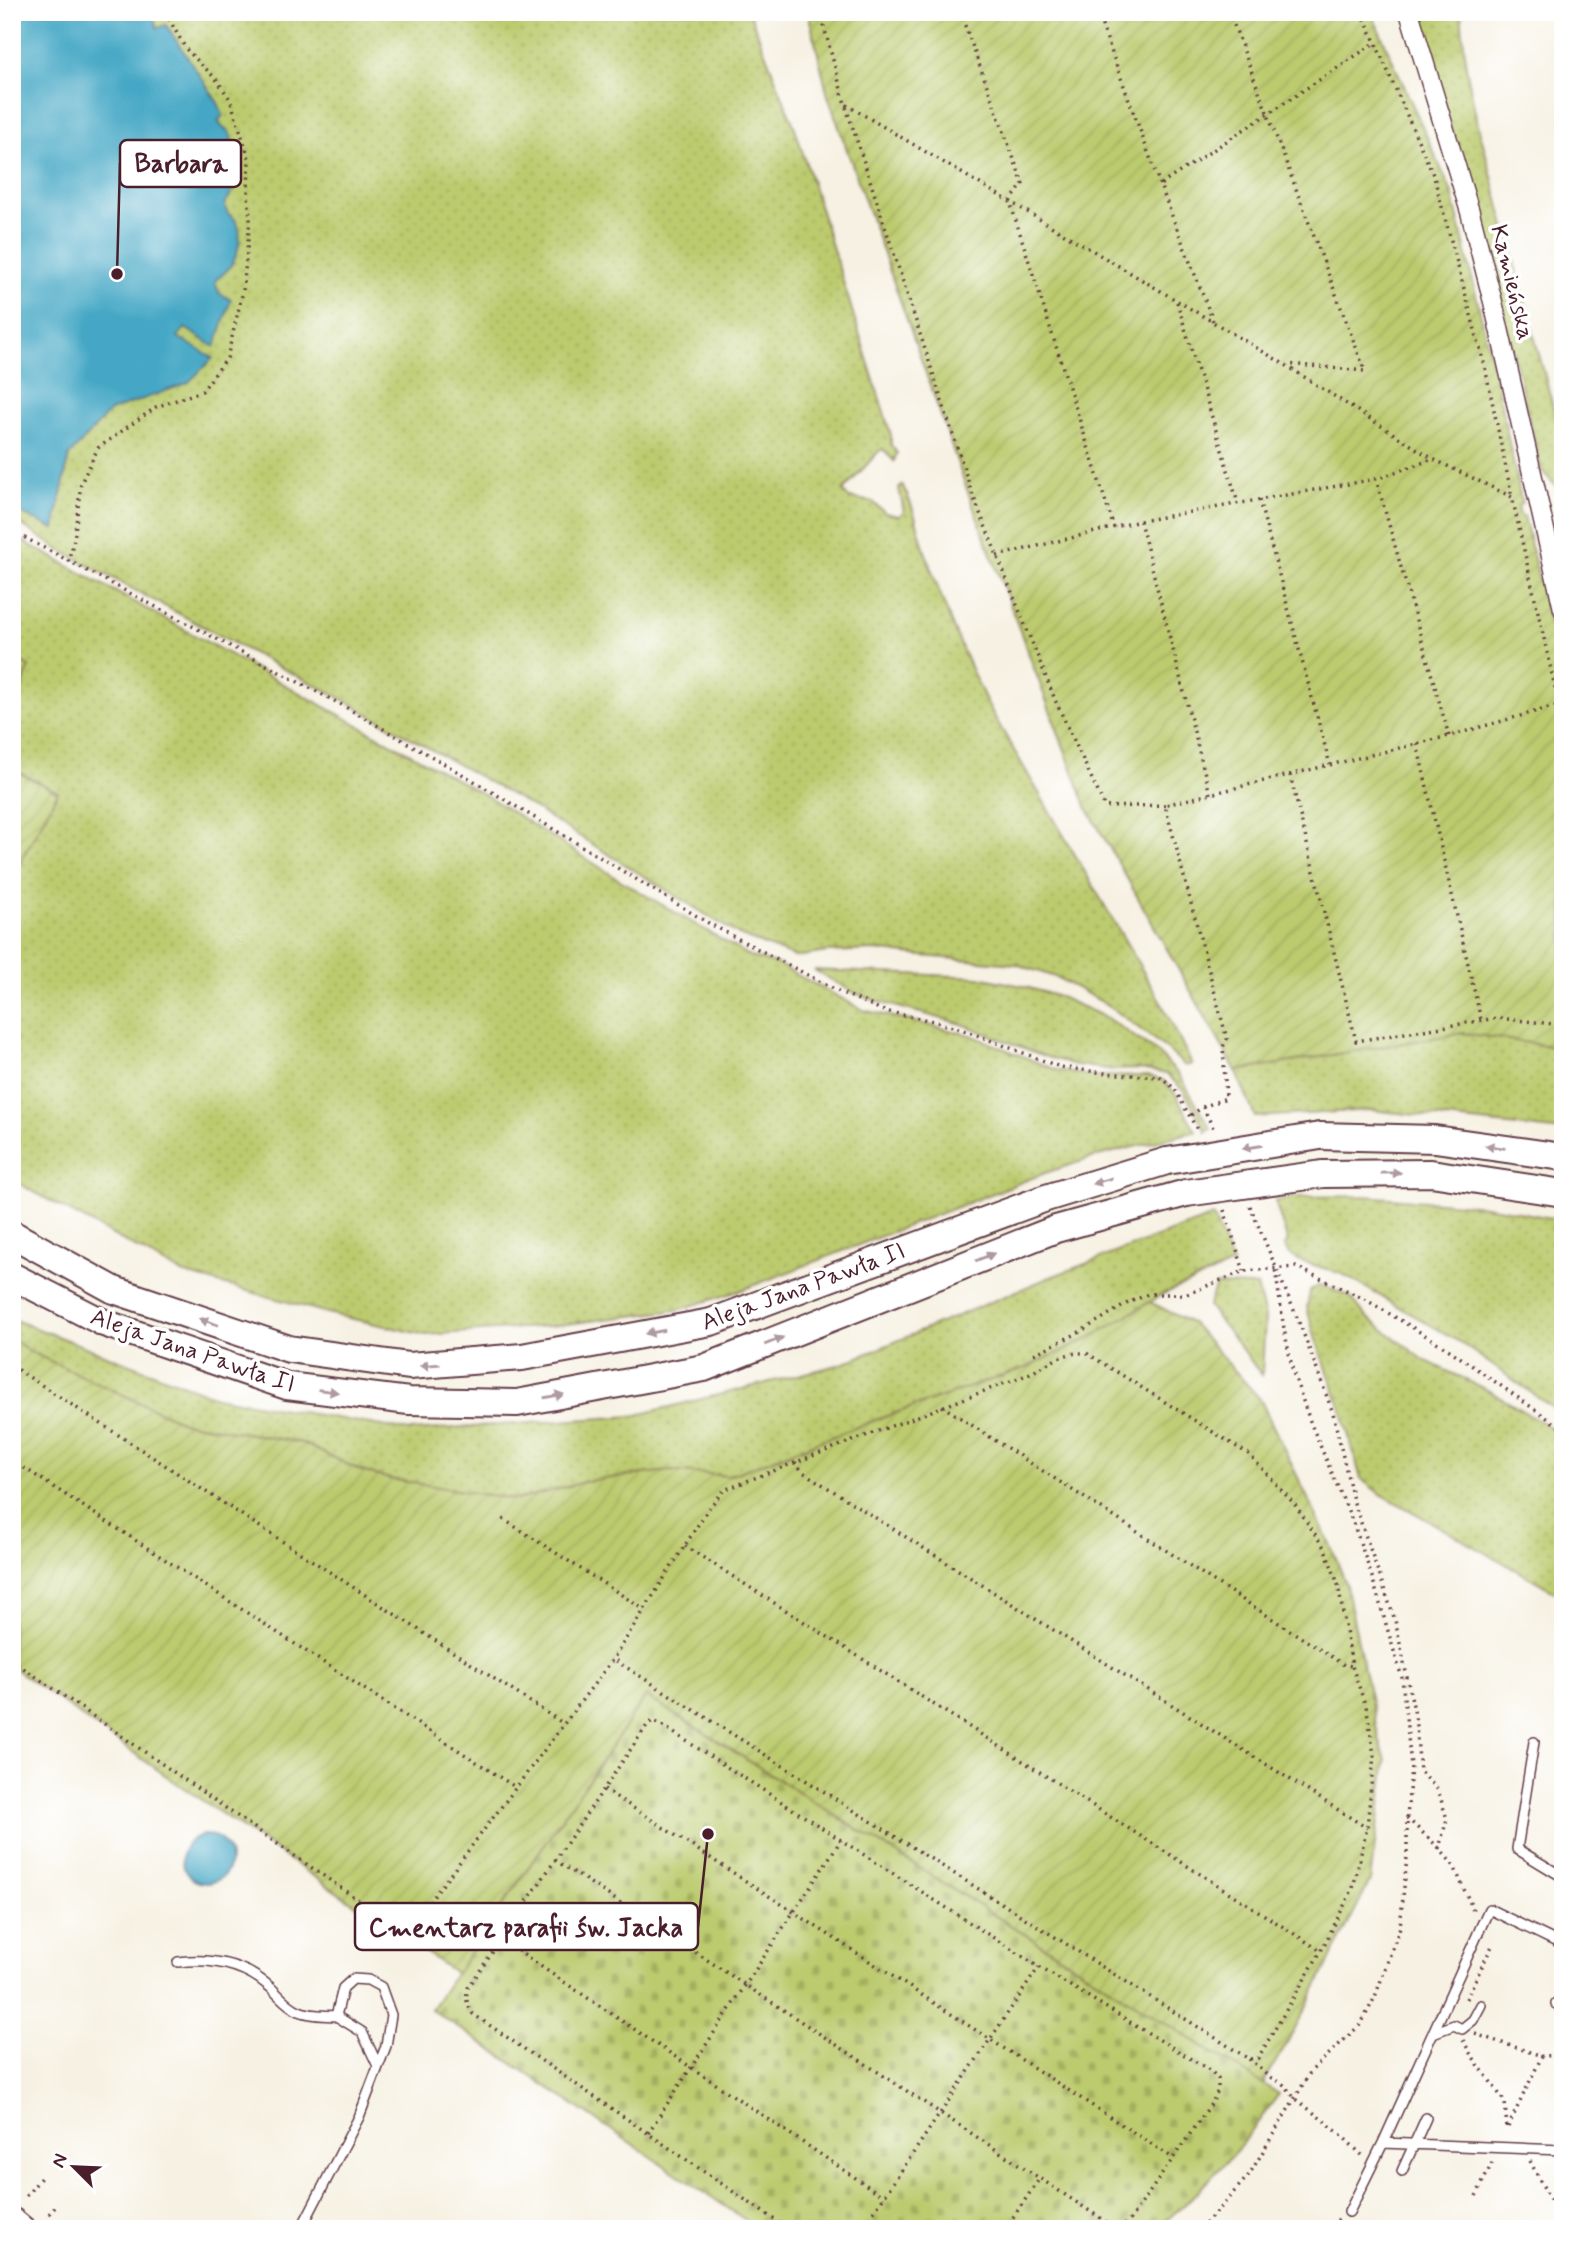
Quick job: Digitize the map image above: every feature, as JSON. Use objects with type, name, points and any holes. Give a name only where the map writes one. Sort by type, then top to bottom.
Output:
[{"type":"main road","name":"Aleja Jana Pawła II","points":[[12,1234],[114,1290],[289,1349],[409,1366],[522,1357],[711,1322],[1046,1198],[1167,1161],[1320,1136],[1435,1139],[1563,1157]]},
{"type":"main road","name":"Aleja Jana Pawła II","points":[[12,1276],[104,1323],[287,1386],[409,1401],[517,1403],[704,1368],[1056,1229],[1186,1194],[1323,1174],[1431,1173],[1563,1193]]},
{"type":"street","name":"Kamieńska","points":[[1409,12],[1470,212],[1563,609]]},
{"type":"street","points":[[12,2220],[23,2229]]},
{"type":"lane","points":[[1534,1742],[1517,1849],[1563,1877]]},
{"type":"lane","points":[[1349,2212],[1451,1998],[1489,1909],[1563,1945]]},
{"type":"lane","points":[[178,1962],[199,1959],[233,1966],[260,1979],[298,2011],[336,2015],[362,2032],[378,2066]]},
{"type":"lane","points":[[301,2229],[359,2117],[386,2046],[391,2015],[381,1987],[368,1980],[353,1979],[343,1988],[336,2015]]},
{"type":"lane","points":[[1433,2033],[1454,2025],[1462,2029],[1473,2020],[1480,2005]]},
{"type":"lane","points":[[1402,2171],[1426,2118]]},
{"type":"lane","points":[[1383,2143],[1563,2150]]},
{"type":"path","points":[[68,562],[74,541],[81,483],[98,447],[156,407],[202,391],[227,358],[243,291],[248,248],[249,158],[240,124],[230,99],[216,79],[186,49],[165,12]]},
{"type":"path","points":[[820,12],[845,104],[972,493],[1056,702],[1105,807],[1165,806],[1449,736],[1559,705]]},
{"type":"path","points":[[960,12],[1023,184],[1010,202]]},
{"type":"path","points":[[1097,12],[1214,323]]},
{"type":"path","points":[[1229,12],[1365,371],[1284,363]]},
{"type":"path","points":[[1362,12],[1434,177],[1485,366],[1563,718]]},
{"type":"path","points":[[1160,185],[1375,43]]},
{"type":"path","points":[[845,104],[1284,363],[1433,459],[1512,497]]},
{"type":"path","points":[[1010,202],[1114,527]]},
{"type":"path","points":[[1177,302],[1238,503]]},
{"type":"path","points":[[997,556],[1140,521],[1376,480],[1433,459]]},
{"type":"path","points":[[1376,480],[1449,736]]},
{"type":"path","points":[[1259,500],[1330,765]]},
{"type":"path","points":[[1140,521],[1210,794]]},
{"type":"path","points":[[12,531],[340,704],[469,778],[710,924],[857,1001],[884,1011],[949,1025],[1060,1067],[1104,1073],[1154,1075]]},
{"type":"path","points":[[1417,744],[1481,1020]]},
{"type":"path","points":[[1290,775],[1356,1041],[1497,1018],[1563,1025]]},
{"type":"path","points":[[1165,806],[1227,1039],[1223,1047],[1226,1098],[1191,1115]]},
{"type":"path","points":[[1203,1107],[1219,1139]]},
{"type":"path","points":[[1249,1203],[1301,1326],[1333,1413],[1353,1500],[1395,1620],[1415,1715],[1420,1771],[1438,1790],[1447,1819],[1439,1848]]},
{"type":"path","points":[[1034,1354],[1078,1334],[1128,1303],[1149,1294],[1187,1294],[1244,1271],[1296,1267],[1363,1298],[1451,1351],[1563,1429]]},
{"type":"path","points":[[1201,2229],[1249,2175],[1311,2071],[1361,2024],[1375,1997],[1400,1927],[1407,1857],[1411,1766],[1402,1678],[1354,1525],[1311,1424],[1293,1372],[1275,1268]]},
{"type":"path","points":[[12,1660],[406,1933],[613,1659],[708,1508],[724,1490],[1079,1352],[1088,1354],[1250,1455],[1296,1506],[1325,1549],[1338,1584],[1352,1666],[1367,1710],[1374,1755],[1367,1828],[1353,1888],[1321,1951],[1258,2058],[1249,2059]]},
{"type":"path","points":[[12,1366],[564,1724]]},
{"type":"path","points":[[942,1406],[1344,1665],[1352,1666]]},
{"type":"path","points":[[12,1460],[516,1788]]},
{"type":"path","points":[[795,1462],[803,1472],[1367,1828]]},
{"type":"path","points":[[503,1519],[645,1610]]},
{"type":"path","points":[[685,1546],[1321,1951]]},
{"type":"path","points":[[613,1659],[1249,2059],[1268,2076],[1284,2085],[1295,2098],[1363,2156],[1374,2162]]},
{"type":"path","points":[[555,1860],[1111,2225],[1119,2227],[1128,2222],[1213,2101],[1218,2090],[1218,2079],[1211,2071],[1039,1967],[653,1721],[648,1724],[500,1940],[468,1988],[465,1997],[473,2014],[788,2229]]},
{"type":"path","points":[[604,1789],[1173,2158]]},
{"type":"path","points":[[1407,1818],[1454,1866],[1480,1928]]},
{"type":"path","points":[[647,2133],[841,1840]]},
{"type":"path","points":[[500,1940],[884,2197]]},
{"type":"path","points":[[862,2229],[1039,1967]]},
{"type":"path","points":[[1507,2130],[1505,2102],[1470,2053],[1462,2029],[1542,2056],[1563,2055]]},
{"type":"path","points":[[1530,2081],[1542,2056]]},
{"type":"path","points":[[1529,2158],[1563,2225]]},
{"type":"path","points":[[26,2196],[43,2175]]},
{"type":"path","points":[[1006,2229],[1040,2178]]},
{"type":"path","points":[[50,2214],[56,2206]]},
{"type":"green space","points":[[12,12],[749,12],[795,128],[891,435],[891,445],[897,453],[894,461],[883,449],[879,451],[843,491],[849,498],[873,502],[885,513],[899,516],[904,512],[899,488],[902,485],[913,509],[948,614],[994,716],[1162,1004],[1192,1064],[1185,1066],[1108,1005],[1058,978],[1016,964],[875,950],[827,952],[795,957],[739,935],[524,802],[331,693],[56,548],[12,518]]},
{"type":"green space","points":[[808,12],[1371,12],[1452,193],[1522,504],[1518,505],[1520,516],[1524,516],[1563,682],[1563,1048],[1463,1033],[1236,1071],[1086,806],[971,501],[828,96]]},
{"type":"green space","points":[[1417,12],[1461,12],[1466,67],[1476,117],[1557,422],[1563,432],[1563,517],[1558,488],[1542,471],[1500,299]]},
{"type":"green space","points":[[12,535],[489,797],[620,880],[751,957],[777,964],[863,1010],[971,1035],[1056,1070],[1091,1076],[1147,1076],[1163,1080],[1175,1093],[1196,1131],[1098,1156],[1045,1173],[739,1291],[678,1310],[550,1326],[426,1335],[335,1315],[182,1273],[12,1180],[12,877],[57,793],[12,769],[12,721],[29,667],[12,658]]},
{"type":"green space","points":[[12,658],[29,667],[12,721]]},
{"type":"green space","points":[[12,769],[58,792],[12,877]]},
{"type":"green space","points":[[814,970],[978,977],[1060,997],[1105,1017],[1157,1052],[1180,1076],[1211,1129],[1206,1131],[1184,1091],[1167,1074],[1140,1069],[1114,1070],[1076,1065],[1044,1056],[962,1024],[876,1001],[855,993]]},
{"type":"green space","points":[[1463,1033],[1563,1048],[1563,1131],[1371,1110],[1255,1117],[1236,1071]]},
{"type":"green space","points":[[1366,1196],[1486,1206],[1563,1220],[1563,1415],[1458,1341],[1342,1274],[1298,1260],[1288,1253],[1284,1245],[1288,1242],[1275,1201],[1296,1197]]},
{"type":"green space","points":[[1213,1216],[1233,1264],[1163,1294],[1086,1340],[1028,1367],[873,1421],[728,1476],[669,1471],[588,1481],[517,1500],[390,1479],[361,1471],[302,1443],[182,1422],[28,1351],[12,1337],[12,1319],[216,1397],[410,1431],[633,1416],[842,1364],[1048,1278]]},
{"type":"green space","points":[[1216,1285],[1257,1286],[1265,1317],[1262,1375],[1208,1306]]},
{"type":"green space","points":[[1320,1285],[1350,1296],[1366,1316],[1424,1360],[1491,1392],[1563,1435],[1563,1596],[1379,1493],[1361,1479],[1340,1405],[1307,1308],[1310,1291]]},
{"type":"green space","points":[[1150,1302],[1193,1324],[1260,1399],[1345,1581],[1379,1739],[1386,1760],[1370,1881],[1295,2029],[1263,2084],[646,1696],[456,1973],[172,1780],[12,1667],[12,1337],[28,1351],[182,1422],[302,1443],[361,1471],[390,1479],[517,1500],[588,1481],[669,1471],[729,1476],[873,1421],[1028,1367],[1086,1340]]},
{"type":"green space","points":[[646,1696],[1279,2094],[1233,2155],[1156,2229],[759,2229],[431,2009]]},
{"type":"water","points":[[12,12],[152,12],[157,28],[166,25],[218,103],[223,115],[218,121],[229,131],[237,169],[234,187],[224,204],[237,224],[240,238],[234,259],[215,281],[219,293],[231,300],[215,347],[185,328],[178,337],[213,358],[188,383],[110,411],[69,456],[54,529],[12,509]]},
{"type":"water","points":[[206,1835],[223,1842],[230,1859],[223,1876],[206,1883],[189,1876],[182,1859],[189,1842]]},
{"type":"place","name":"Barbara","points":[[117,274]]},
{"type":"place","name":"Cmentarz parafii św. Jacka","points":[[708,1834]]}]
